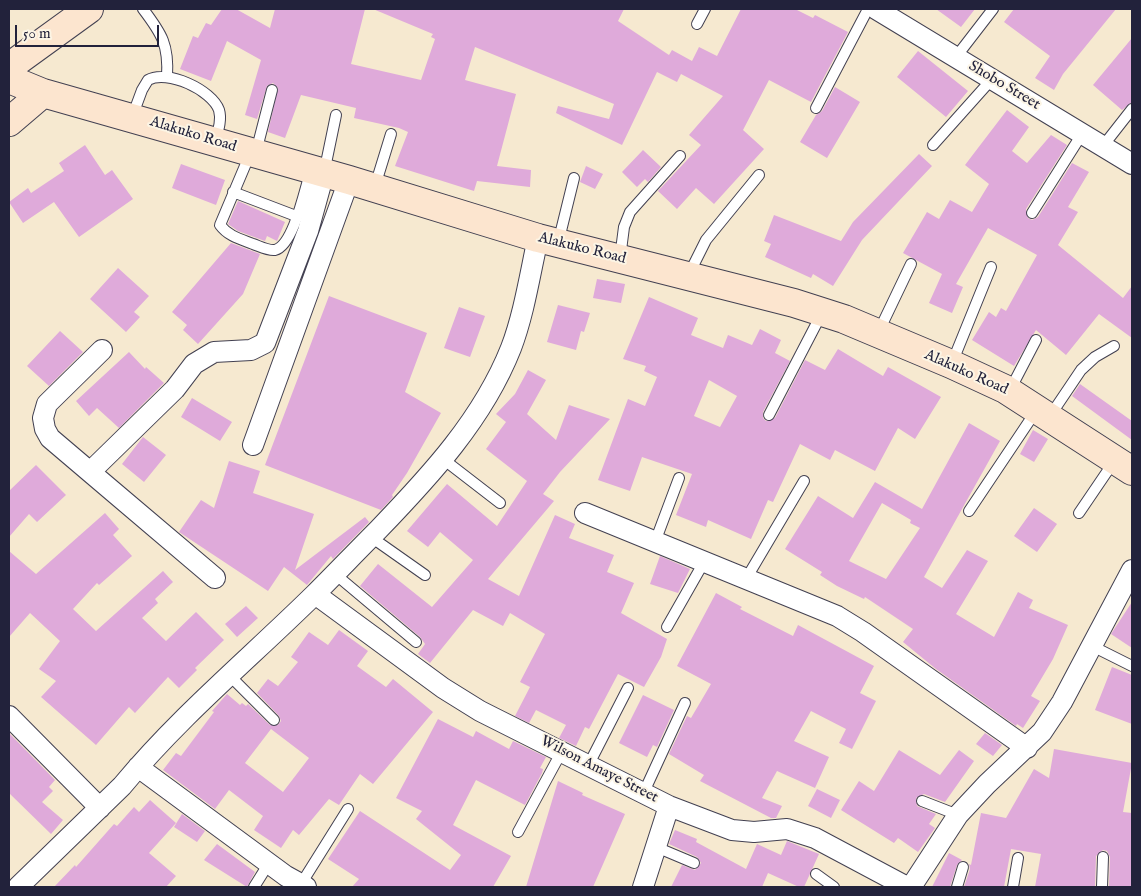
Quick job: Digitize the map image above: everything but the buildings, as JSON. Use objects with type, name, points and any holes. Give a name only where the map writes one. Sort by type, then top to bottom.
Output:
[{"type":"main road","points":[[9,67],[89,9]]},
{"type":"main road","name":"Alakuko Road","points":[[9,79],[43,93],[132,117],[548,241],[823,312],[952,364],[1009,392],[1127,464]]},
{"type":"main road","points":[[9,122],[43,93]]},
{"type":"street","name":"Shobo Street","points":[[876,9],[900,15],[956,57],[1132,164]]},
{"type":"street","points":[[253,445],[340,178]]},
{"type":"street","points":[[90,472],[174,389],[201,359],[214,352],[251,350],[264,342],[308,231],[340,178]]},
{"type":"street","points":[[18,887],[100,808],[229,675],[335,574],[420,486],[462,437],[511,348],[529,282],[548,241]]},
{"type":"street","points":[[102,350],[47,404],[43,418],[45,429],[50,438],[215,578]]},
{"type":"street","points":[[585,513],[844,620],[1027,748]]},
{"type":"street","points":[[909,887],[958,815],[987,784],[1042,732],[1062,702],[1132,570]]},
{"type":"street","name":"Wilson Amaye Street","points":[[315,594],[443,688],[480,711],[590,764],[669,806],[732,830],[754,832],[787,829],[815,838],[909,887]]},
{"type":"street","points":[[9,716],[100,808]]},
{"type":"street","points":[[138,767],[268,863],[304,886]]},
{"type":"street","points":[[643,887],[669,806]]},
{"type":"lane","points":[[143,9],[161,33],[167,50],[168,77]]},
{"type":"lane","points":[[697,24],[705,9]]},
{"type":"lane","points":[[816,108],[868,9]]},
{"type":"lane","points":[[956,57],[993,9]]},
{"type":"lane","points":[[132,117],[146,83],[151,78],[168,77],[197,88],[209,95],[215,102],[220,115],[215,142]]},
{"type":"lane","points":[[933,145],[992,79]]},
{"type":"lane","points":[[272,90],[253,153],[233,192],[220,225],[233,236],[267,249],[275,250],[285,243],[296,216],[391,134]]},
{"type":"lane","points":[[1103,146],[1132,109]]},
{"type":"lane","points":[[336,115],[340,178]]},
{"type":"lane","points":[[1032,213],[1082,134]]},
{"type":"lane","points":[[620,259],[624,227],[630,212],[680,156]]},
{"type":"lane","points":[[687,276],[706,240],[759,175]]},
{"type":"lane","points":[[548,241],[574,178]]},
{"type":"lane","points":[[233,192],[296,216]]},
{"type":"lane","points":[[877,334],[911,264]]},
{"type":"lane","points":[[952,364],[991,267]]},
{"type":"lane","points":[[769,415],[823,312]]},
{"type":"lane","points":[[1009,392],[1036,340]]},
{"type":"lane","points":[[969,511],[1044,412],[1081,370],[1095,357],[1114,346]]},
{"type":"lane","points":[[443,459],[500,503]]},
{"type":"lane","points":[[1079,514],[1127,464]]},
{"type":"lane","points":[[655,542],[679,478]]},
{"type":"lane","points":[[746,579],[804,481]]},
{"type":"lane","points":[[371,537],[425,575]]},
{"type":"lane","points":[[667,627],[704,562]]},
{"type":"lane","points":[[335,574],[416,642]]},
{"type":"lane","points":[[1092,646],[1132,666]]},
{"type":"lane","points":[[229,675],[274,720]]},
{"type":"lane","points":[[590,764],[628,688]]},
{"type":"lane","points":[[644,792],[685,703]]},
{"type":"lane","points":[[518,832],[562,751]]},
{"type":"lane","points":[[922,801],[958,815]]},
{"type":"lane","points":[[304,886],[348,809]]},
{"type":"lane","points":[[656,847],[694,863]]},
{"type":"lane","points":[[1102,887],[1103,857]]},
{"type":"lane","points":[[1013,887],[1018,858]]},
{"type":"lane","points":[[254,887],[268,863]]},
{"type":"lane","points":[[957,887],[963,867]]},
{"type":"lane","points":[[816,874],[834,887]]}]
